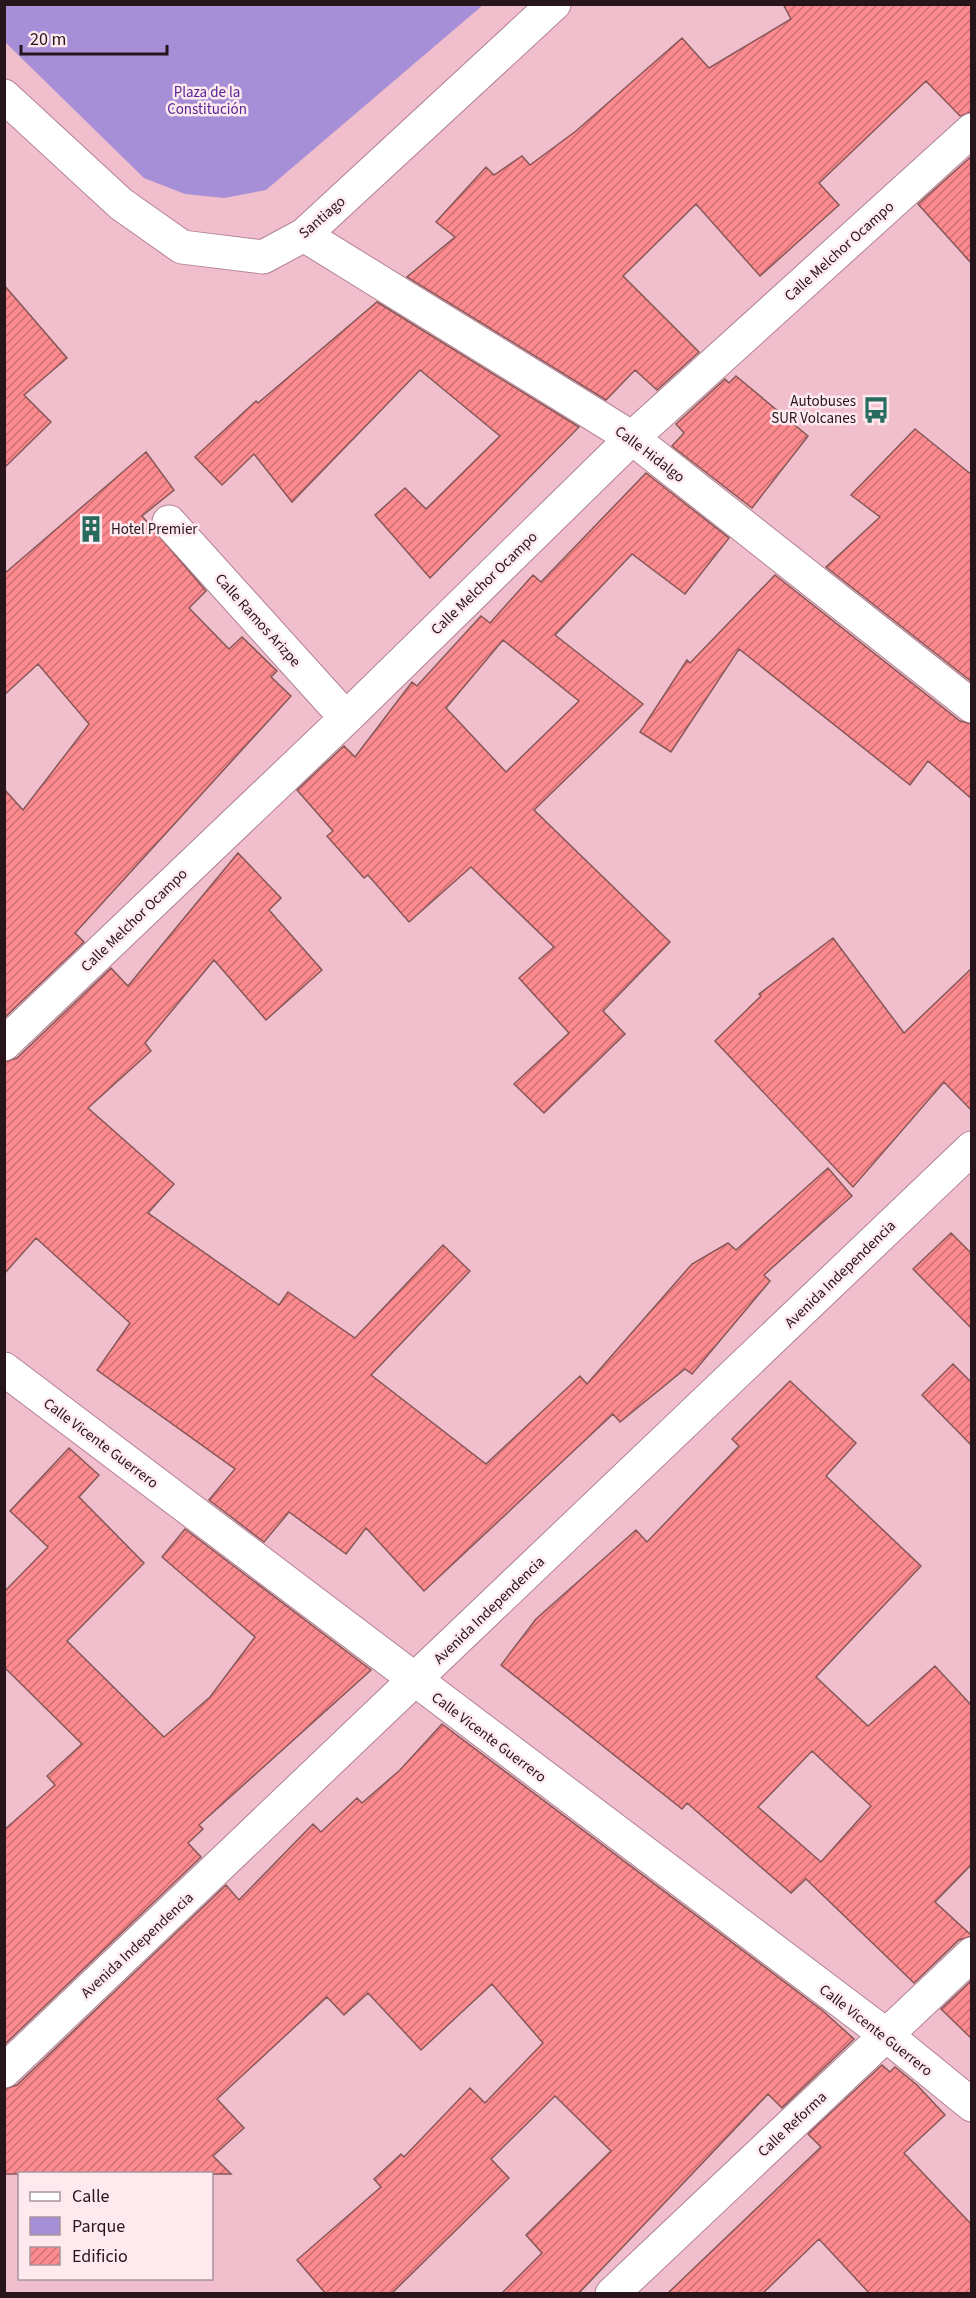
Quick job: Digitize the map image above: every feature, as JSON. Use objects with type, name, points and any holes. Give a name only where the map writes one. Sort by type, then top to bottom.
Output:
[{"type":"street","name":"Santiago","points":[[5,97],[121,204],[182,247],[263,257],[304,235],[554,4]]},
{"type":"street","name":"Calle Melchor Ocampo","points":[[4,1044],[346,718],[632,438],[972,130]]},
{"type":"street","name":"Calle Hidalgo","points":[[304,235],[632,438],[972,706]]},
{"type":"street","name":"Calle Ramos Arizpe","points":[[169,522],[346,718]]},
{"type":"street","name":"Avenida Independencia","points":[[4,2071],[415,1682],[972,1148]]},
{"type":"street","name":"Calle Vicente Guerrero","points":[[4,1370],[886,2035],[972,2105]]},
{"type":"street","name":"Calle Reforma","points":[[612,2294],[972,1954]]},
{"type":"green space","name":"Plaza de la Constitución","points":[[4,5],[483,5],[266,190],[224,198],[185,194],[144,178],[5,42]]},
{"type":"building","points":[[783,4],[972,4],[972,112],[960,116],[926,81],[819,183],[839,205],[760,276],[696,204],[623,276],[699,352],[657,390],[635,370],[606,400],[407,277],[455,237],[436,222],[486,167],[494,175],[522,156],[530,165],[576,131],[682,38],[709,68],[791,19]]},
{"type":"building","points":[[972,156],[972,264],[918,204]]},
{"type":"building","points":[[4,285],[67,358],[24,395],[51,422],[4,468]]},
{"type":"building","points":[[377,302],[579,427],[430,578],[375,515],[405,488],[426,509],[500,436],[420,370],[292,502],[254,454],[222,485],[195,457],[256,401],[258,403]]},
{"type":"building","points":[[736,376],[808,436],[752,508],[672,446],[684,433],[676,424],[725,379],[729,383]]},
{"type":"building","points":[[915,429],[972,475],[972,682],[826,567],[880,517],[851,495]]},
{"type":"building","points":[[146,452],[174,490],[142,516],[206,591],[189,608],[229,649],[242,637],[277,671],[271,677],[291,696],[75,933],[84,942],[4,1018],[4,789],[23,810],[89,724],[38,664],[4,695],[4,574]]},
{"type":"building","points":[[646,473],[729,538],[685,594],[632,554],[555,635],[643,704],[534,810],[670,942],[603,1011],[625,1034],[544,1113],[514,1084],[569,1033],[519,978],[554,947],[471,867],[409,922],[368,875],[364,878],[327,836],[333,831],[297,790],[344,746],[355,757],[412,682],[417,686],[481,616],[490,623],[533,575],[541,582]],"holes":[[[503,640],[579,701],[506,772],[446,708]]]},
{"type":"building","points":[[775,575],[960,721],[972,724],[972,799],[928,761],[910,785],[739,649],[671,752],[640,732],[687,660],[690,663]]},
{"type":"building","points":[[238,853],[281,898],[269,910],[322,970],[266,1020],[214,960],[145,1043],[151,1051],[88,1108],[174,1184],[148,1213],[279,1305],[288,1292],[355,1338],[443,1245],[470,1271],[371,1375],[486,1464],[580,1376],[587,1384],[692,1264],[728,1243],[736,1250],[828,1168],[852,1196],[764,1275],[770,1281],[692,1374],[685,1369],[620,1422],[613,1414],[424,1591],[366,1528],[346,1554],[289,1512],[264,1542],[209,1500],[235,1469],[97,1370],[130,1323],[36,1238],[4,1274],[4,1062],[17,1058],[111,968],[128,986]]},
{"type":"building","points":[[833,938],[904,1033],[972,968],[972,1111],[944,1082],[853,1187],[715,1041],[761,996],[759,994]]},
{"type":"building","points":[[951,1233],[972,1254],[972,1329],[913,1269]]},
{"type":"building","points":[[953,1364],[972,1383],[972,1446],[922,1395]]},
{"type":"building","points":[[790,1381],[856,1443],[826,1476],[921,1566],[816,1677],[868,1726],[935,1666],[972,1706],[972,1864],[935,1902],[972,1936],[959,1940],[914,1983],[806,1879],[791,1893],[687,1803],[682,1809],[501,1665],[536,1619],[636,1530],[647,1542],[739,1446],[732,1439]],"holes":[[[812,1751],[871,1806],[821,1862],[758,1807]]]},
{"type":"building","points":[[69,1448],[99,1475],[79,1497],[144,1563],[67,1641],[164,1737],[210,1697],[255,1637],[162,1557],[185,1529],[371,1670],[199,1825],[203,1829],[188,1843],[201,1857],[4,2045],[4,1830],[55,1785],[47,1776],[82,1744],[5,1668],[5,1591],[48,1547],[10,1511]]},
{"type":"building","points":[[442,1724],[823,2011],[854,2039],[782,2108],[768,2094],[578,2294],[501,2294],[542,2253],[526,2235],[611,2151],[555,2096],[491,2159],[509,2178],[391,2294],[326,2294],[297,2260],[381,2187],[374,2179],[401,2154],[404,2157],[470,2088],[485,2103],[543,2043],[492,1984],[421,2050],[368,1993],[344,2015],[327,1997],[217,2099],[244,2128],[213,2156],[231,2174],[213,2174],[213,2172],[18,2172],[18,2174],[4,2174],[4,2089],[17,2085],[226,1885],[239,1900],[313,1824],[321,1832],[357,1798],[362,1803],[400,1770]]},
{"type":"building","points":[[972,1980],[972,2039],[941,2009]]},
{"type":"building","points":[[882,2065],[890,2072],[895,2067],[917,2085],[945,2115],[904,2153],[972,2225],[972,2294],[870,2294],[819,2239],[762,2294],[667,2294],[821,2147],[808,2134]]},
{"type":"place","name":"Autobuses SUR Volcanes","points":[[876,410]]},
{"type":"place","name":"Hotel Premier","points":[[91,529]]}]
